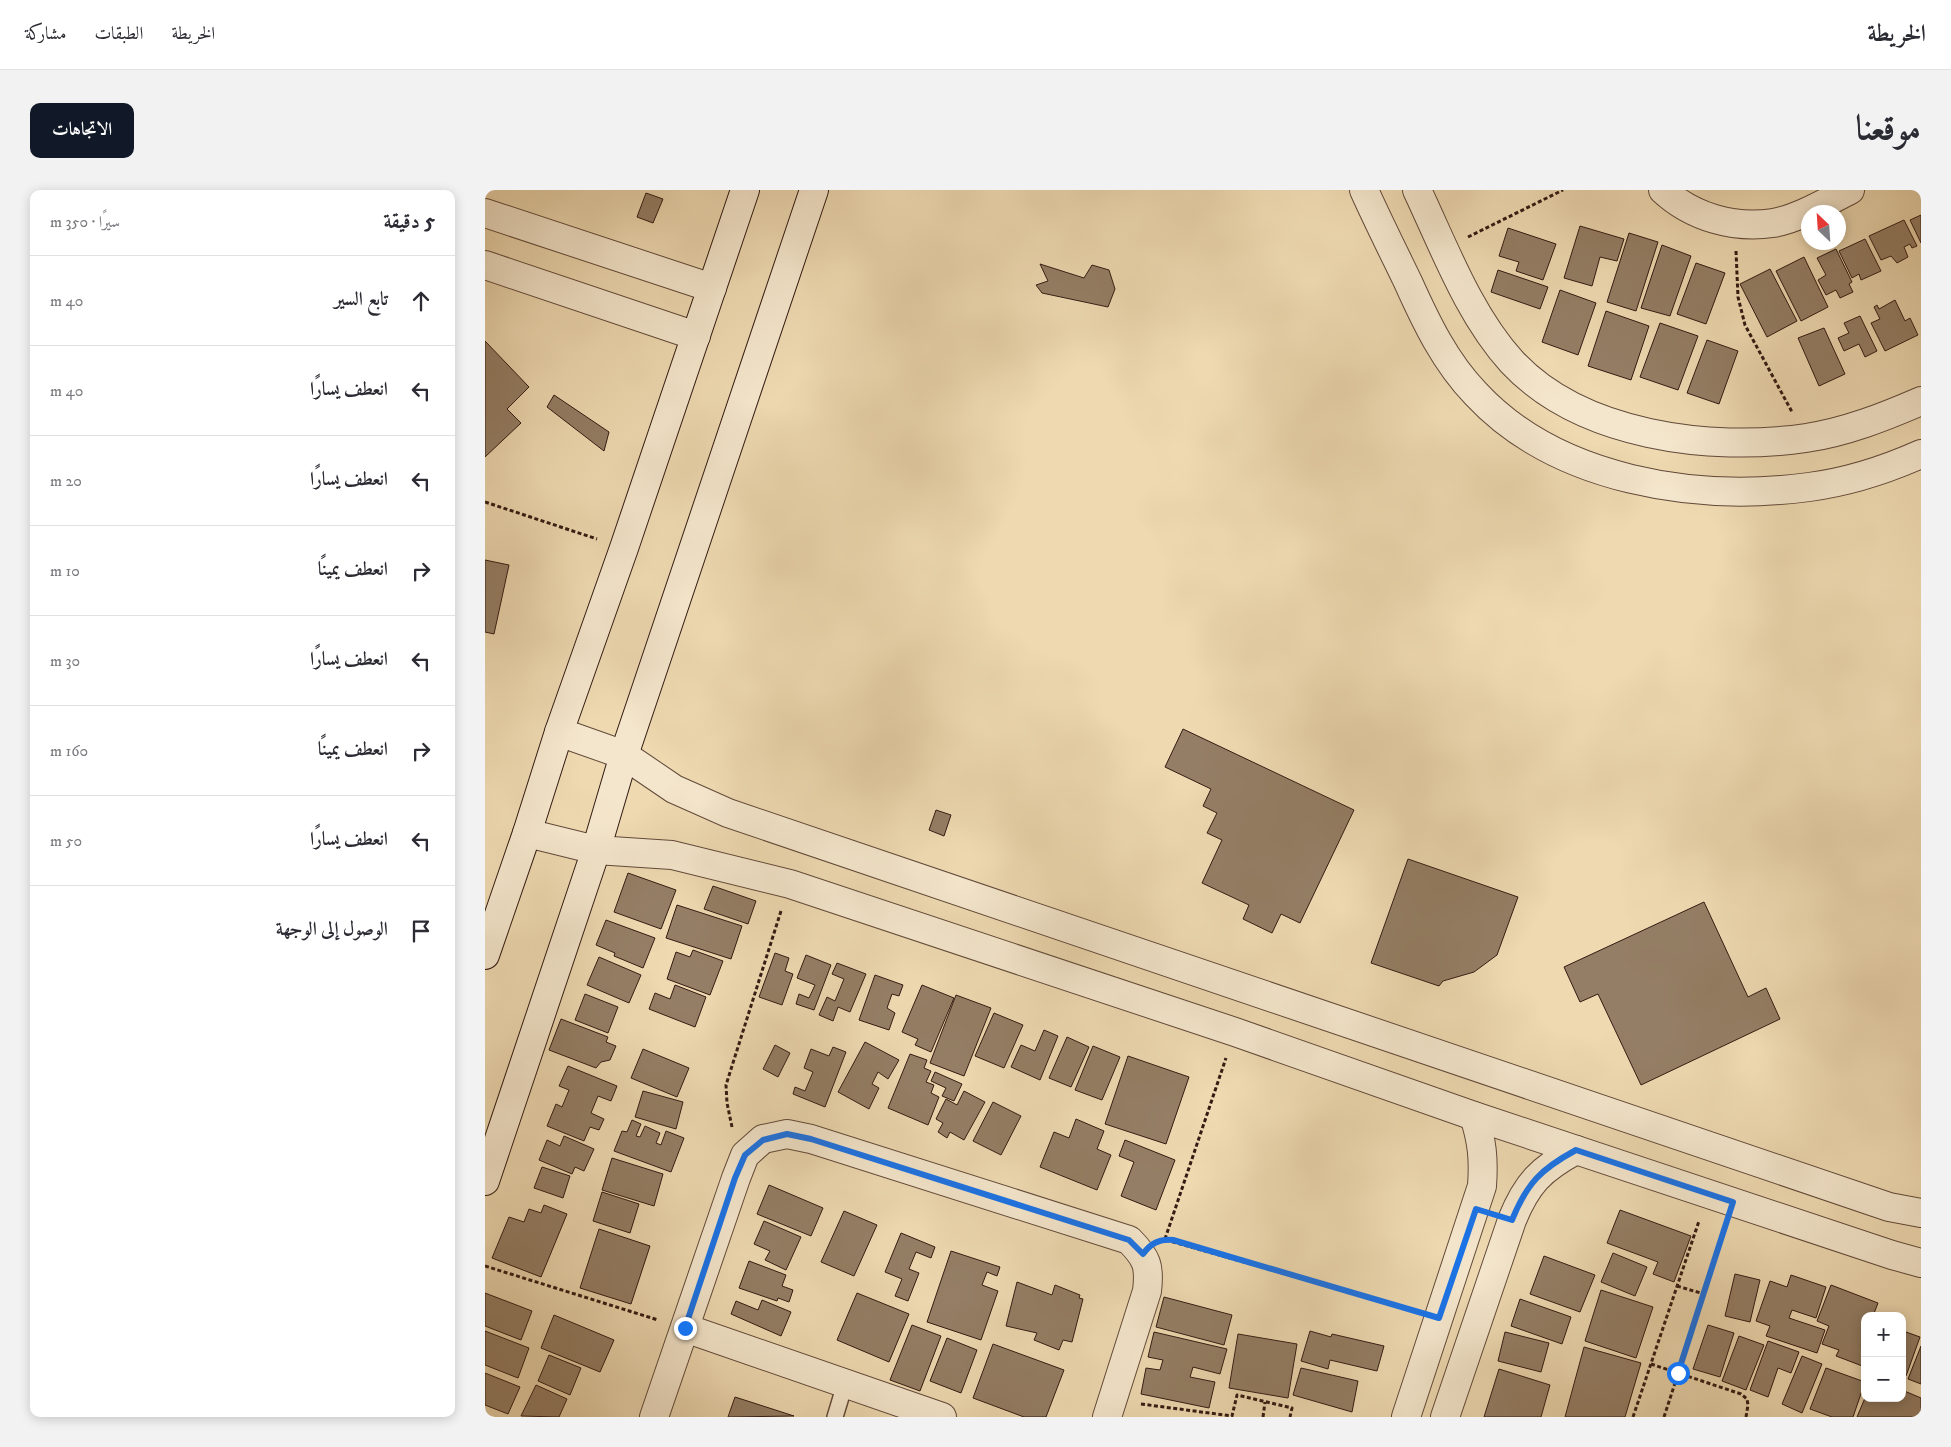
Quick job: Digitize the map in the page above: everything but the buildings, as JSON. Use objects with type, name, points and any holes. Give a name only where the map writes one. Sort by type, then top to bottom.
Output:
[{"type":"street","points":[[485,955],[559,732],[624,548],[745,190]]},
{"type":"street","points":[[485,1181],[596,850],[624,755],[813,190]]},
{"type":"street","points":[[1364,190],[1425,319],[1447,358],[1476,394],[1509,425],[1548,449],[1590,466],[1633,479],[1677,487],[1721,491],[1766,491],[1811,487],[1854,478],[1896,465],[1921,454]]},
{"type":"street","points":[[1417,190],[1468,297],[1495,341],[1513,362],[1541,388],[1573,407],[1608,421],[1647,432],[1727,443],[1807,438],[1846,429],[1884,417],[1921,401]]},
{"type":"street","points":[[1663,190],[1694,212],[1720,221],[1735,223],[1774,223],[1799,214],[1850,190]]},
{"type":"street","points":[[485,213],[712,288]]},
{"type":"street","points":[[485,265],[696,336]]},
{"type":"street","points":[[559,732],[624,755],[674,789],[728,813],[1889,1207],[1921,1213]]},
{"type":"street","points":[[527,833],[596,850],[672,855],[790,884],[1235,1032],[1474,1116],[1921,1263]]},
{"type":"street","points":[[1406,1417],[1482,1186],[1484,1162],[1481,1138],[1474,1116]]},
{"type":"street","points":[[654,1417],[735,1178],[745,1155],[763,1140],[787,1134],[811,1139],[1129,1240],[1154,1246],[1147,1291],[1110,1409]]},
{"type":"street","points":[[1445,1417],[1521,1197],[1536,1178],[1555,1162],[1576,1150]]},
{"type":"street","points":[[1476,1209],[1512,1220]]},
{"type":"street","points":[[685,1328],[942,1417]]},
{"type":"lane","points":[[835,1417],[845,1384]]},
{"type":"path","points":[[1445,249],[1563,190]]},
{"type":"path","points":[[1735,223],[1738,297],[1745,325],[1756,349],[1807,438]]},
{"type":"path","points":[[485,502],[624,548]]},
{"type":"path","points":[[745,1155],[736,1139],[730,1121],[726,1085],[790,884]]},
{"type":"path","points":[[1154,1246],[1235,1032]]},
{"type":"path","points":[[1633,1417],[1708,1194]]},
{"type":"path","points":[[1664,1417],[1733,1202]]},
{"type":"path","points":[[1154,1246],[1173,1240],[1439,1318]]},
{"type":"path","points":[[485,1266],[685,1328]]},
{"type":"path","points":[[1677,1286],[1703,1294]]},
{"type":"path","points":[[1651,1364],[1741,1394],[1747,1399],[1746,1417]]},
{"type":"path","points":[[1110,1409],[1232,1416],[1237,1395],[1292,1408],[1290,1417]]},
{"type":"path","points":[[1263,1417],[1265,1402]]},
{"type":"route","points":[[685,1328],[735,1178],[745,1155],[763,1140],[787,1134],[811,1139],[1129,1240],[1143,1254],[1148,1246],[1156,1242],[1173,1240],[1439,1318],[1476,1209],[1512,1220],[1521,1197],[1536,1178],[1555,1162],[1576,1150],[1733,1202],[1678,1373]]}]
